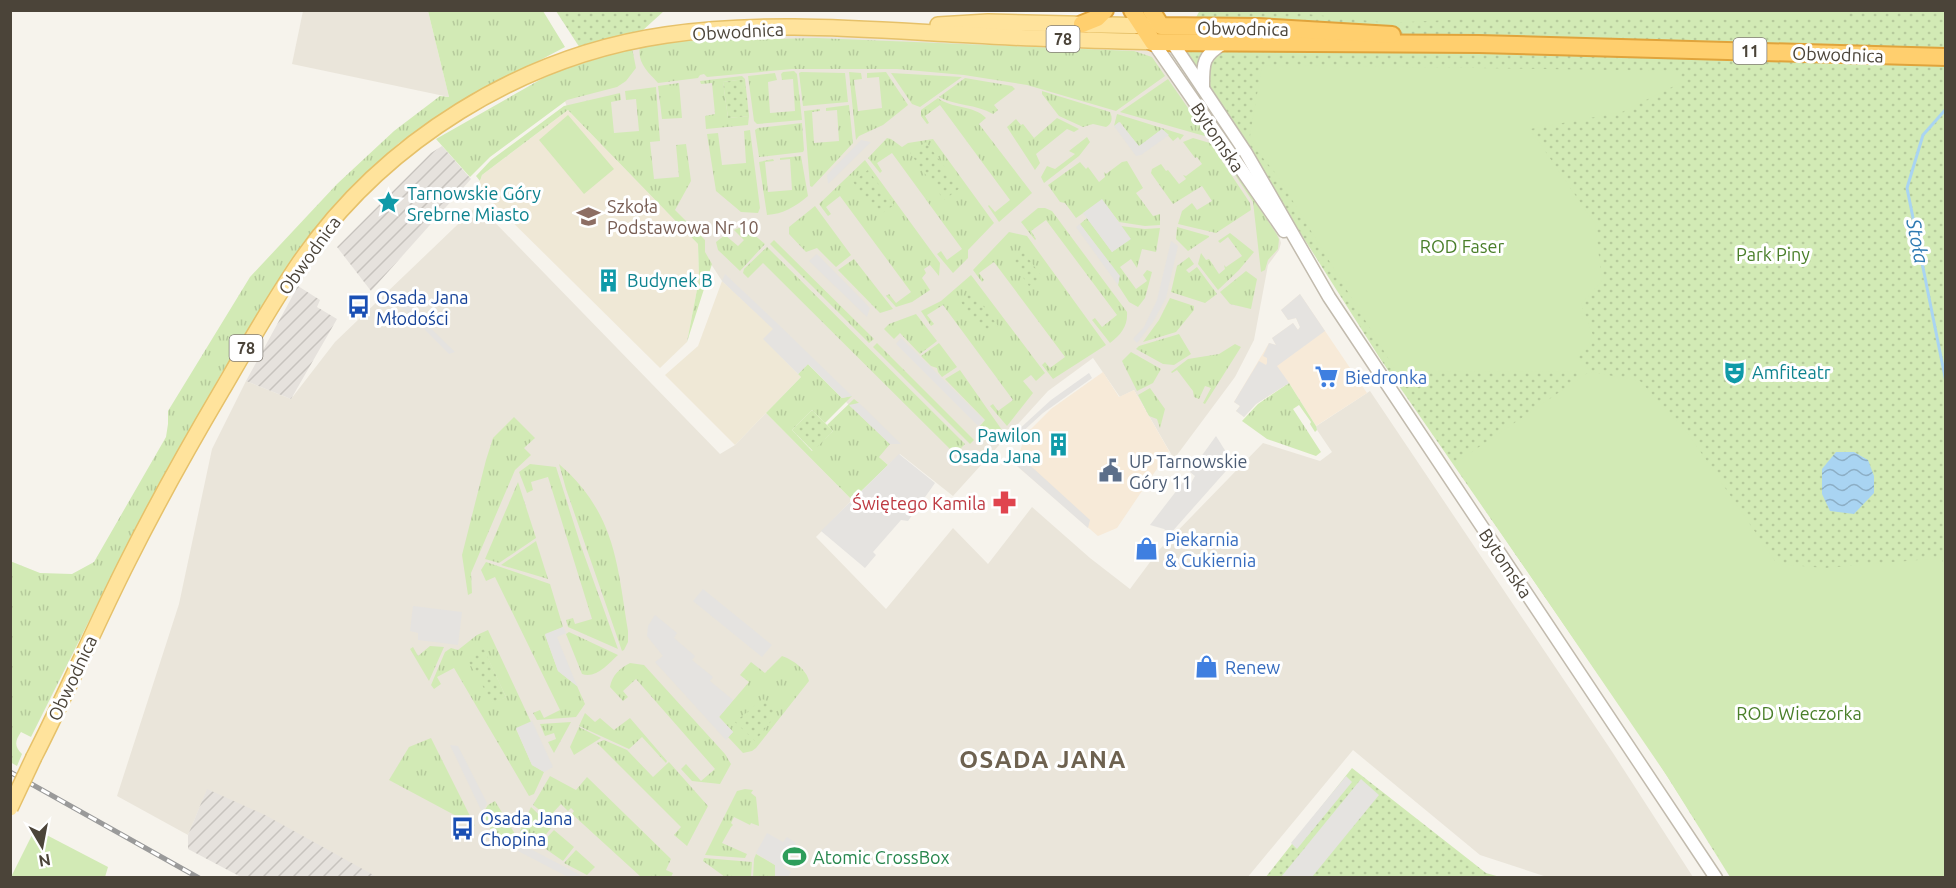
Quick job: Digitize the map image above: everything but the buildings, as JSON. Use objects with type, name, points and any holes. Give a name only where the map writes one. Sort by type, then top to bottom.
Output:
[{"type":"highway","points":[[1082,24],[1097,18],[1105,10]]},
{"type":"highway","name":"Bytomska","points":[[1132,10],[1153,42]]},
{"type":"highway","points":[[1151,10],[1161,26]]},
{"type":"highway","name":"Obwodnica","points":[[1161,26],[1350,31],[1479,44]]},
{"type":"highway","name":"Obwodnica","points":[[1153,42],[1479,44],[1946,57]]},
{"type":"main road","name":"Obwodnica","points":[[10,808],[128,561],[250,342],[301,261],[342,210],[388,164],[445,120],[550,66],[608,48],[666,35],[759,28],[863,28],[988,22],[1161,26]]},
{"type":"main road","name":"Bytomska","points":[[1161,26],[1172,42]]},
{"type":"main road","name":"Obwodnica","points":[[863,28],[1153,42]]},
{"type":"street","name":"Bytomska","points":[[1153,42],[1283,231],[1298,246]]},
{"type":"street","name":"Bytomska","points":[[1172,42],[1251,162],[1298,246],[1380,375],[1716,878]]},
{"type":"street","points":[[1203,89],[1205,58],[1211,51],[1225,43]]},
{"type":"shaded area","points":[[303,11],[428,11],[449,97],[292,64]]},
{"type":"shaded area","points":[[824,35],[1146,47],[1158,55],[1279,236],[1281,243],[1279,250],[1268,265],[1254,340],[1235,377],[1174,459],[1134,390],[1120,397],[1093,358],[1048,391],[953,496],[900,454],[888,465],[879,457],[849,405],[809,364],[798,374],[773,329],[722,281],[698,244],[568,110],[554,69],[632,48],[705,37]]},
{"type":"shaded area","name":"Szkoła Podstawowa Nr 10","points":[[568,110],[698,244],[699,279],[687,342],[660,368],[478,188],[482,175]]},
{"type":"shaded area","points":[[1119,122],[1139,146],[1162,129],[1169,135],[1141,155],[1136,156],[1114,126]]},
{"type":"shaded area","points":[[861,140],[871,142],[828,184],[827,175]]},
{"type":"shaded area","points":[[442,146],[471,179],[371,291],[337,247],[431,153]]},
{"type":"shaded area","points":[[1102,199],[1131,239],[1112,252],[1083,213]]},
{"type":"shaded area","points":[[478,205],[720,454],[735,445],[766,413],[852,500],[816,537],[886,609],[953,528],[988,564],[1032,507],[1090,558],[1130,589],[1159,550],[1263,443],[1320,461],[1332,452],[1315,427],[1370,391],[1613,753],[1693,877],[1547,877],[1480,855],[1353,750],[1247,878],[376,877],[207,790],[188,835],[117,796],[179,604],[212,449],[246,381],[291,399],[335,342]]},
{"type":"shaded area","points":[[1080,224],[1120,276],[1118,285],[1076,227]]},
{"type":"shaded area","points":[[1171,241],[1178,246],[1166,298],[1153,322],[1137,343],[1133,339],[1144,327],[1157,300]]},
{"type":"shaded area","points":[[817,254],[870,308],[867,317],[809,261]]},
{"type":"shaded area","points":[[725,274],[852,396],[842,398],[808,364],[798,374],[763,339],[773,329],[722,281]]},
{"type":"shaded area","points":[[722,281],[774,329],[764,339],[801,377],[735,445],[665,375],[698,346]]},
{"type":"shaded area","points":[[298,286],[320,300],[317,307],[337,319],[291,399],[246,381]]},
{"type":"shaded area","points":[[1300,294],[1367,393],[1316,426],[1289,383],[1256,404],[1244,417],[1236,411],[1240,406],[1234,402],[1269,343],[1276,345],[1272,338],[1293,323],[1298,330],[1300,327],[1296,318],[1288,320],[1281,310]]},
{"type":"shaded area","points":[[1300,294],[1325,331],[1277,366],[1289,383],[1256,404],[1244,417],[1236,411],[1240,406],[1234,402],[1259,361],[1266,365],[1267,358],[1263,356],[1269,343],[1276,345],[1272,338],[1293,323],[1298,330],[1300,327],[1296,318],[1288,320],[1281,310]]},
{"type":"shaded area","points":[[400,298],[455,352],[449,354],[401,306]]},
{"type":"shaded area","points":[[901,338],[984,420],[978,426],[896,344]]},
{"type":"shaded area","points":[[1103,372],[1119,397],[1134,390],[1169,451],[1117,528],[1098,536],[1016,465],[1025,435],[1051,409]]},
{"type":"shaded area","points":[[1089,373],[1092,378],[1043,413],[1020,434],[1016,432],[1051,400]]},
{"type":"shaded area","points":[[859,403],[901,444],[890,444],[849,405]]},
{"type":"shaded area","points":[[1216,436],[1233,463],[1170,534],[1164,529],[1150,525],[1184,481],[1190,485],[1195,476],[1190,472]]},
{"type":"shaded area","points":[[899,454],[935,483],[908,521],[901,520],[873,552],[876,555],[865,568],[821,531]]},
{"type":"shaded area","points":[[1022,458],[1090,520],[1088,528],[1016,465]]},
{"type":"shaded area","points":[[703,589],[772,645],[762,657],[693,601]]},
{"type":"shaded area","points":[[413,606],[462,612],[458,645],[418,640],[418,633],[410,631]]},
{"type":"shaded area","points":[[655,615],[677,633],[674,638],[695,656],[692,660],[713,677],[710,681],[733,700],[719,717],[733,732],[726,740],[655,662],[663,656],[647,636],[648,626]]},
{"type":"shaded area","points":[[563,627],[566,633],[557,637],[577,686],[558,671],[545,634]]},
{"type":"shaded area","points":[[532,721],[553,767],[544,772],[532,765],[516,728]]},
{"type":"shaded area","points":[[450,745],[458,746],[487,803],[482,812]]},
{"type":"shaded area","points":[[1346,776],[1352,782],[1297,849],[1291,843]]},
{"type":"shaded area","points":[[1361,779],[1379,795],[1312,877],[1281,877]]},
{"type":"shaded area","points":[[207,789],[265,815],[377,877],[241,877],[188,849],[188,835]]},
{"type":"shaded area","points":[[767,833],[783,842],[787,837],[796,843],[783,867],[791,872],[788,877],[775,877],[775,865],[756,853]]},
{"type":"shaded area","points":[[521,844],[584,877],[568,877],[518,851]]},
{"type":"green space","points":[[1200,10],[1945,11],[1945,877],[1730,877],[1652,752],[1381,360],[1181,45]]},
{"type":"green space","points":[[1839,10],[1844,18],[1762,20],[1509,17],[1388,23],[1280,11]]},
{"type":"green space","points":[[428,11],[543,11],[565,47],[472,96],[399,143],[336,203],[221,374],[101,597],[31,737],[21,732],[19,735],[17,746],[22,754],[17,766],[10,762],[10,561],[40,573],[72,574],[94,562],[166,437],[168,411],[250,277],[337,184],[394,131],[440,96],[449,97]]},
{"type":"green space","points":[[556,11],[664,11],[620,51],[589,62]]},
{"type":"green space","points":[[816,38],[1134,51],[1152,57],[1165,76],[1116,111],[1027,85],[964,75],[897,69],[792,69],[707,77],[704,74],[698,78],[658,83],[644,66],[639,52],[640,46],[673,41]]},
{"type":"green space","points":[[632,48],[636,68],[626,81],[617,87],[567,100],[490,157],[470,177],[436,139],[552,73]]},
{"type":"green space","name":"ROD Wieczorka","points":[[1262,65],[1680,71],[1680,83],[1622,112],[1530,129],[1595,224],[1602,281],[1581,304],[1594,338],[1578,357],[1591,372],[1640,381],[1689,435],[1777,564],[1825,568],[1942,558],[1946,608],[1945,877],[1732,877],[1667,776],[1454,464],[1589,372],[1396,371],[1277,175],[1258,152],[1250,136]]},
{"type":"green space","points":[[794,71],[797,74],[802,120],[757,124],[754,121],[748,76],[775,73],[777,80],[768,82],[770,113],[795,111],[793,79],[782,80],[781,74]]},
{"type":"green space","points":[[849,72],[861,73],[862,79],[854,80],[858,111],[882,108],[879,77],[867,78],[867,73],[886,72],[908,105],[883,125],[859,136],[856,140]]},
{"type":"green space","points":[[799,73],[845,73],[848,102],[803,106]]},
{"type":"green space","points":[[891,73],[962,77],[920,107],[912,104]]},
{"type":"green space","points":[[742,76],[745,79],[723,82],[728,118],[749,116],[748,125],[706,129],[705,116],[715,114],[712,83],[701,84],[700,81]]},
{"type":"green space","points":[[1173,77],[1279,239],[1278,249],[1268,260],[1265,270],[1261,272],[1253,202],[1172,79]]},
{"type":"green space","points":[[965,78],[1012,86],[1015,89],[994,105],[998,110],[993,114],[980,108],[939,97]]},
{"type":"green space","points":[[745,79],[749,116],[728,118],[723,82]]},
{"type":"green space","points":[[1168,79],[1208,137],[1120,112]]},
{"type":"green space","points":[[679,83],[682,118],[662,119],[658,86]]},
{"type":"green space","points":[[656,87],[660,141],[650,142],[654,179],[679,177],[676,145],[686,144],[691,181],[675,210],[705,240],[705,252],[712,264],[687,342],[699,279],[698,244],[568,110],[482,175],[480,181],[476,176],[491,160],[564,106],[620,93],[621,100],[611,102],[614,133],[639,131],[636,99],[626,100],[625,91]]},
{"type":"green space","points":[[1042,91],[1110,112],[1111,123],[1106,127],[1093,124],[1083,127],[1059,116]]},
{"type":"green space","points":[[938,98],[975,111],[986,118],[979,124],[1032,193],[999,222],[988,206],[995,212],[1010,200],[940,105],[925,116],[929,123],[927,124],[921,116],[921,110]]},
{"type":"green space","points":[[849,105],[853,143],[812,187],[810,186],[804,111],[820,109],[820,111],[812,112],[814,143],[839,141],[837,110],[826,111],[826,108]]},
{"type":"green space","points":[[1117,114],[1184,135],[1180,140],[1178,137],[1173,141],[1162,129],[1139,147],[1120,122],[1114,126]]},
{"type":"green space","points":[[568,115],[614,169],[584,194],[539,140]]},
{"type":"green space","points":[[1057,118],[1079,129],[1074,132],[1067,129],[1036,154],[1040,163],[1035,170],[1007,127],[1016,119],[1034,138]]},
{"type":"green space","points":[[802,123],[803,152],[759,157],[755,130]]},
{"type":"green space","points":[[750,130],[760,208],[758,213],[741,212],[716,191],[707,134],[718,133],[722,165],[746,163],[744,131]]},
{"type":"green space","points":[[1087,137],[1090,142],[1079,156],[1044,183],[1041,177],[1047,166],[1055,169],[1075,154],[1069,151]]},
{"type":"green space","points":[[887,138],[902,147],[908,143],[933,139],[994,223],[968,250],[968,258],[953,273],[937,254],[941,251],[947,260],[962,249],[892,153],[877,163],[882,171],[880,173],[868,158]]},
{"type":"green space","points":[[1193,138],[1210,143],[1250,203],[1251,210],[1216,233],[1178,224],[1182,211],[1192,203],[1197,210],[1212,201],[1202,186],[1173,204],[1151,173],[1152,169],[1161,164],[1179,184],[1186,179],[1183,175],[1186,176],[1202,164],[1183,142]]},
{"type":"green space","points":[[926,142],[960,188],[944,200],[910,153]]},
{"type":"green space","points":[[801,156],[808,196],[789,209],[767,215],[759,162],[773,159],[774,161],[765,162],[768,192],[792,190],[790,159],[780,160],[780,158]]},
{"type":"green space","points":[[865,160],[940,263],[939,276],[930,265],[924,269],[926,273],[922,278],[930,290],[912,302],[896,307],[886,296],[889,294],[896,303],[911,292],[840,196],[826,207],[831,214],[828,216],[819,204]]},
{"type":"green space","points":[[1127,161],[1143,188],[1136,193],[1153,216],[1160,214],[1160,225],[1145,226],[1119,222],[1102,200],[1076,218],[1065,203],[1060,202],[1048,185],[1080,162],[1086,169],[1088,167],[1099,182],[1105,177],[1104,172],[1106,174]]},
{"type":"green space","points":[[868,170],[894,205],[878,216],[853,182]]},
{"type":"green space","points":[[815,206],[851,255],[836,267],[817,248],[806,252],[789,234],[789,227]]},
{"type":"green space","points":[[1038,208],[1052,211],[1127,312],[1123,330],[1110,343],[1092,320],[1095,318],[1102,327],[1117,315],[1046,220],[1031,231],[1035,240],[1021,222]]},
{"type":"green space","points":[[1087,218],[1112,252],[1130,239],[1121,226],[1160,228],[1156,252],[1142,249],[1137,268],[1131,259],[1120,267],[1136,289],[1147,281],[1143,275],[1147,270],[1152,272],[1145,298],[1138,307],[1129,302],[1118,285],[1119,276],[1080,224]]},
{"type":"green space","points":[[744,226],[765,244],[740,271],[718,250],[716,242],[725,235],[738,246],[744,240],[734,230]]},
{"type":"green space","points":[[1177,227],[1209,237],[1188,251],[1176,239]]},
{"type":"green space","points":[[1009,232],[1027,236],[1106,345],[1053,379],[1042,365],[1045,362],[1050,368],[1065,357],[994,262],[979,273],[984,280],[982,282],[973,270]]},
{"type":"green space","points":[[1230,233],[1254,252],[1218,290],[1198,264],[1201,253],[1206,260],[1209,259],[1219,274],[1225,269],[1224,265],[1226,267],[1242,256],[1228,237],[1220,243],[1218,241]]},
{"type":"green space","points":[[774,240],[874,339],[869,343],[770,244]]},
{"type":"green space","points":[[767,247],[965,444],[955,454],[763,263],[748,278],[743,273],[744,269]]},
{"type":"green space","points":[[1023,251],[1042,277],[1029,286],[1011,260]]},
{"type":"green space","points":[[1189,257],[1194,264],[1186,270],[1189,273],[1197,267],[1217,294],[1205,303],[1171,292],[1177,266]]},
{"type":"green space","points":[[854,259],[893,309],[880,313],[838,270]]},
{"type":"green space","points":[[1246,271],[1257,279],[1251,309],[1230,304],[1220,292]]},
{"type":"green space","points":[[971,275],[1045,373],[1036,381],[1031,375],[1023,381],[1033,393],[1007,426],[990,406],[993,404],[998,411],[1013,400],[943,305],[927,315],[934,324],[931,326],[921,311],[941,301]]},
{"type":"green space","points":[[972,291],[998,326],[985,335],[960,301]]},
{"type":"green space","points":[[1170,298],[1194,306],[1194,310],[1176,332],[1143,342],[1159,320]]},
{"type":"green space","points":[[916,314],[937,341],[920,354],[900,333],[894,339],[884,329],[889,324]]},
{"type":"green space","points":[[1179,334],[1191,354],[1174,365],[1163,364],[1136,349],[1139,346]]},
{"type":"green space","points":[[877,343],[974,440],[970,444],[873,347]]},
{"type":"green space","points":[[939,343],[957,367],[942,377],[937,368],[931,366],[921,356]]},
{"type":"green space","points":[[1235,344],[1241,347],[1205,404],[1203,403],[1211,388],[1205,386],[1199,399],[1194,397],[1193,391],[1177,370],[1171,372],[1188,359],[1219,354]]},
{"type":"green space","points":[[1131,352],[1161,369],[1153,383],[1137,391],[1122,361]]},
{"type":"green space","points":[[808,364],[842,398],[852,396],[825,423],[812,410],[792,430],[812,451],[833,431],[827,425],[854,399],[859,403],[850,406],[890,444],[879,457],[888,465],[852,500],[766,413],[801,377],[798,374]]},
{"type":"green space","points":[[960,370],[1002,430],[992,433],[980,426],[985,420],[945,379]]},
{"type":"green space","points":[[1289,383],[1316,426],[1315,432],[1299,405],[1293,409],[1321,452],[1316,456],[1267,439],[1242,421],[1258,404]]},
{"type":"green space","points":[[1150,388],[1165,409],[1160,428],[1157,419],[1149,416],[1138,395]]},
{"type":"green space","points":[[812,410],[833,431],[813,451],[792,430]]},
{"type":"green space","points":[[514,417],[535,438],[524,448],[531,455],[515,470],[471,573],[472,593],[468,595],[462,555],[486,460],[493,438]]},
{"type":"green space","points":[[530,464],[556,467],[581,546],[618,649],[568,627],[566,620],[573,618],[575,624],[592,619],[548,477],[531,482],[533,490],[527,493],[519,472]]},
{"type":"green space","points":[[559,464],[578,482],[592,501],[603,520],[610,540],[616,561],[628,631],[628,642],[622,651],[566,489]]},
{"type":"green space","points":[[518,482],[536,538],[499,563],[485,559]]},
{"type":"green space","points":[[536,541],[548,579],[501,565]]},
{"type":"green space","points":[[486,562],[550,584],[563,627],[545,635],[558,671],[577,686],[585,704],[576,717],[537,720],[533,713],[540,710],[544,718],[560,710],[495,577],[486,581],[481,570]]},
{"type":"green space","points":[[488,630],[531,722],[516,729],[532,765],[544,772],[534,794],[529,796],[454,668],[437,677],[441,684],[434,689],[431,685],[445,652],[451,648],[458,650],[477,635]],"holes":[[[483,648],[506,697],[493,703],[468,659]]]},
{"type":"green space","points":[[569,632],[618,655],[597,673],[582,674],[566,634]]},
{"type":"green space","points":[[430,646],[444,647],[429,681],[410,649],[413,647],[418,656]]},
{"type":"green space","points":[[483,647],[506,697],[493,704],[467,659]]},
{"type":"green space","points":[[782,656],[798,666],[809,681],[756,748],[743,753],[728,737],[733,732],[719,717],[749,682],[740,675],[751,662],[765,673]]},
{"type":"green space","points":[[630,663],[644,665],[725,754],[731,764],[720,784],[692,781],[681,769],[686,764],[701,781],[715,769],[636,679],[623,691],[628,697],[623,701],[610,687],[617,672]]},
{"type":"green space","points":[[763,699],[777,714],[755,741],[735,722]]},
{"type":"green space","points":[[585,713],[595,722],[600,718],[614,730],[630,718],[667,761],[666,763],[642,737],[629,749],[579,726]]},
{"type":"green space","points":[[571,722],[554,753],[548,742],[556,739],[554,733],[545,736],[540,724]]},
{"type":"green space","points":[[579,727],[601,738],[574,755],[570,747]]},
{"type":"green space","points":[[431,738],[475,826],[389,780],[409,747]]},
{"type":"green space","points":[[604,740],[627,750],[653,777],[669,762],[708,806],[687,846],[674,835],[681,827],[597,743]]},
{"type":"green space","points":[[1352,768],[1486,873],[1500,877],[1265,878]]},
{"type":"green space","points":[[550,776],[576,790],[587,777],[671,859],[666,870],[673,873],[671,877],[641,877],[572,814],[574,811],[571,808],[568,811],[561,804],[549,817],[533,805]]},
{"type":"green space","points":[[753,790],[751,793],[756,797],[759,826],[751,823],[750,825],[734,817],[731,823],[733,825],[722,843],[747,854],[745,858],[705,855],[737,791]]},
{"type":"green space","points":[[495,801],[515,834],[510,847],[492,833],[483,813],[488,805]]},
{"type":"green space","points":[[531,807],[552,827],[538,844],[520,831]]},
{"type":"green space","points":[[35,829],[108,867],[105,877],[11,877]]},
{"type":"green space","points":[[554,830],[574,847],[563,861],[540,845]]},
{"type":"green space","points":[[576,850],[595,867],[587,875],[564,863]]},
{"type":"green space","points":[[756,854],[775,865],[775,877],[753,878]]},
{"type":"green space","points":[[704,858],[752,862],[751,877],[725,877],[703,861]]},
{"type":"water","points":[[1836,452],[1854,452],[1868,460],[1874,476],[1874,493],[1854,514],[1830,511],[1822,494],[1822,469]]},
{"type":"waterway","name":"Stoła","points":[[1946,109],[1923,135],[1907,188],[1946,382]]},
{"type":"railway","points":[[10,772],[199,878]]},
{"type":"place","name":"Tarnowskie Góry Srebrne Miasto","points":[[389,203]]},
{"type":"place","name":"Szkoła Podstawowa Nr 10","points":[[589,216]]},
{"type":"place","name":"Budynek B","points":[[609,280]]},
{"type":"place","name":"Osada Jana Młodości","points":[[358,307]]},
{"type":"place","name":"Amfiteatr","points":[[1734,372]]},
{"type":"place","name":"Biedronka","points":[[1327,377]]},
{"type":"place","name":"Pawilon Osada Jana","points":[[1059,445]]},
{"type":"place","name":"UP Tarnowskie Góry 11","points":[[1111,471]]},
{"type":"place","name":"Świętego Kamila","points":[[1004,503]]},
{"type":"place","name":"Piekarnia & Cukiernia","points":[[1147,549]]},
{"type":"place","name":"Renew","points":[[1207,667]]},
{"type":"place","name":"Osada Jana Chopina","points":[[462,828]]},
{"type":"place","name":"Atomic CrossBox","points":[[795,857]]},
{"type":"district","name":"OSADA JANA","points":[[1043,759]]},
{"type":"park label","name":"ROD Faser","points":[[1462,246]]},
{"type":"park label","name":"Park Piny","points":[[1773,254]]}]
